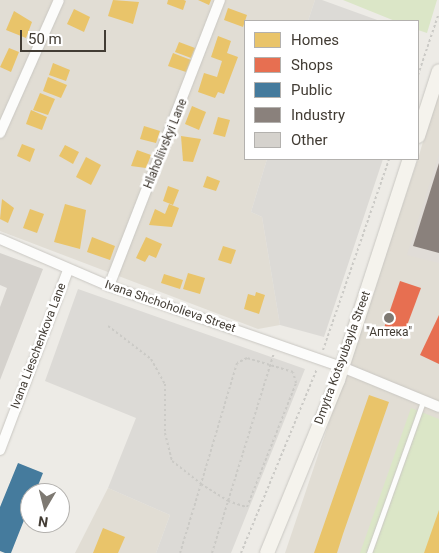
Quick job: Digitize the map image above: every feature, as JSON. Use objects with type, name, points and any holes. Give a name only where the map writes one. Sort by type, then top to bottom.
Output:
[{"type":"main road","points":[[419,133],[439,71]]},
{"type":"main road","name":"Dmytra Kotsyubayla Street","points":[[267,553],[342,367],[410,160]]},
{"type":"street","points":[[0,133],[59,0]]},
{"type":"street","name":"Hlaholiivskyi Lane","points":[[109,286],[220,0]]},
{"type":"street","name":"Ivana Shchoholieva Street","points":[[0,239],[68,270],[109,286],[342,367],[439,407]]},
{"type":"street","name":"Ivana Lieschenkova Lane","points":[[0,450],[68,270]]},
{"type":"lane","points":[[370,553],[423,401]]},
{"type":"path","points":[[419,72],[439,13]]},
{"type":"path","points":[[108,326],[127,336],[151,360],[165,384],[165,433],[172,461],[201,484],[228,501],[247,507],[296,383],[293,372],[246,358],[237,363],[201,484],[180,553]]},
{"type":"path","points":[[212,553],[277,344]]},
{"type":"shaded area","points":[[0,0],[315,0],[308,20],[244,20],[244,160],[267,160],[251,212],[262,217],[280,325],[258,329],[0,231]]},
{"type":"shaded area","points":[[315,0],[322,0],[377,20],[308,20]]},
{"type":"shaded area","points":[[439,86],[439,553],[285,553],[419,160]]},
{"type":"shaded area","points":[[439,154],[439,263],[407,255]]},
{"type":"shaded area","points":[[267,160],[383,160],[324,337],[280,325],[262,217],[251,212]]},
{"type":"shaded area","points":[[78,289],[305,369],[231,553],[156,553],[170,515],[108,488],[136,418],[45,381]]},
{"type":"shaded area","points":[[108,488],[170,515],[156,553],[75,553]]},
{"type":"green space","points":[[343,0],[437,0],[427,33],[419,30],[419,20],[393,20]]},
{"type":"green space","points":[[411,408],[439,419],[439,512],[425,553],[360,553]]},
{"type":"building: Homes","points":[[113,0],[139,2],[133,24],[108,16]]},
{"type":"building: Homes","points":[[168,0],[186,1],[183,10],[167,4]]},
{"type":"building: Homes","points":[[198,0],[211,0],[209,5]]},
{"type":"building: Homes","points":[[228,8],[247,15],[243,27],[224,20]]},
{"type":"building: Homes","points":[[74,9],[90,17],[84,32],[67,24]]},
{"type":"building: Homes","points":[[14,11],[32,22],[26,38],[6,30]]},
{"type":"building: Homes","points":[[218,36],[231,41],[227,53],[238,57],[224,94],[218,92],[215,98],[198,92],[204,73],[217,77],[222,61],[211,57]]},
{"type":"building: Homes","points":[[179,42],[195,48],[191,58],[175,52]]},
{"type":"building: Homes","points":[[9,48],[19,52],[11,72],[0,67]]},
{"type":"building: Homes","points":[[173,53],[191,60],[186,72],[168,66]]},
{"type":"building: Homes","points":[[53,63],[70,70],[66,81],[49,75]]},
{"type":"building: Homes","points":[[48,77],[67,85],[61,98],[43,91]]},
{"type":"building: Homes","points":[[40,93],[55,99],[48,115],[33,110]]},
{"type":"building: Homes","points":[[192,106],[206,112],[199,130],[185,124]]},
{"type":"building: Homes","points":[[31,110],[47,117],[42,130],[26,124]]},
{"type":"building: Homes","points":[[218,117],[230,120],[225,137],[213,134]]},
{"type":"building: Homes","points":[[144,126],[160,131],[156,143],[140,139]]},
{"type":"building: Homes","points":[[181,136],[201,139],[193,162],[183,161]]},
{"type":"building: Homes","points":[[22,144],[35,149],[30,162],[17,156]]},
{"type":"building: Homes","points":[[65,145],[79,152],[73,164],[59,156]]},
{"type":"building: Homes","points":[[137,150],[151,155],[146,168],[131,166]]},
{"type":"building: Homes","points":[[86,157],[101,165],[91,185],[76,177]]},
{"type":"building: Homes","points":[[207,176],[220,181],[216,191],[203,187]]},
{"type":"building: Homes","points":[[168,186],[179,190],[173,205],[163,201]]},
{"type":"building: Homes","points":[[2,199],[14,208],[8,223],[0,219]]},
{"type":"building: Homes","points":[[65,204],[86,210],[80,249],[54,242]]},
{"type":"building: Homes","points":[[169,204],[179,208],[172,227],[149,225],[155,209],[165,214]]},
{"type":"building: Homes","points":[[30,209],[44,214],[37,233],[23,228]]},
{"type":"building: Homes","points":[[92,237],[115,246],[110,260],[87,252]]},
{"type":"building: Homes","points":[[146,237],[162,244],[156,258],[149,255],[145,262],[136,258]]},
{"type":"building: Homes","points":[[223,246],[236,250],[231,264],[218,260]]},
{"type":"building: Homes","points":[[188,273],[205,278],[200,294],[183,289]]},
{"type":"building: Homes","points":[[164,274],[183,280],[180,289],[161,283]]},
{"type":"building: Homes","points":[[256,292],[265,295],[259,314],[244,309],[248,294],[255,296]]},
{"type":"building: Homes","points":[[369,395],[389,402],[337,553],[314,553]]},
{"type":"building: Homes","points":[[439,510],[439,553],[424,553]]},
{"type":"building: Homes","points":[[103,528],[125,537],[118,553],[93,553]]},
{"type":"building: Shops","points":[[400,281],[421,288],[402,339],[383,331]]},
{"type":"building: Shops","points":[[439,315],[439,364],[420,355]]},
{"type":"building: Public","points":[[18,463],[43,473],[39,483],[20,483],[20,530],[11,553],[0,551],[0,507]]},
{"type":"building: Industry","points":[[439,163],[439,253],[413,246]]},
{"type":"building: Other","points":[[0,253],[43,269],[0,380],[0,307],[7,288],[0,285]]},
{"type":"place","name":"\"Аптека\"","points":[[389,318]]}]
